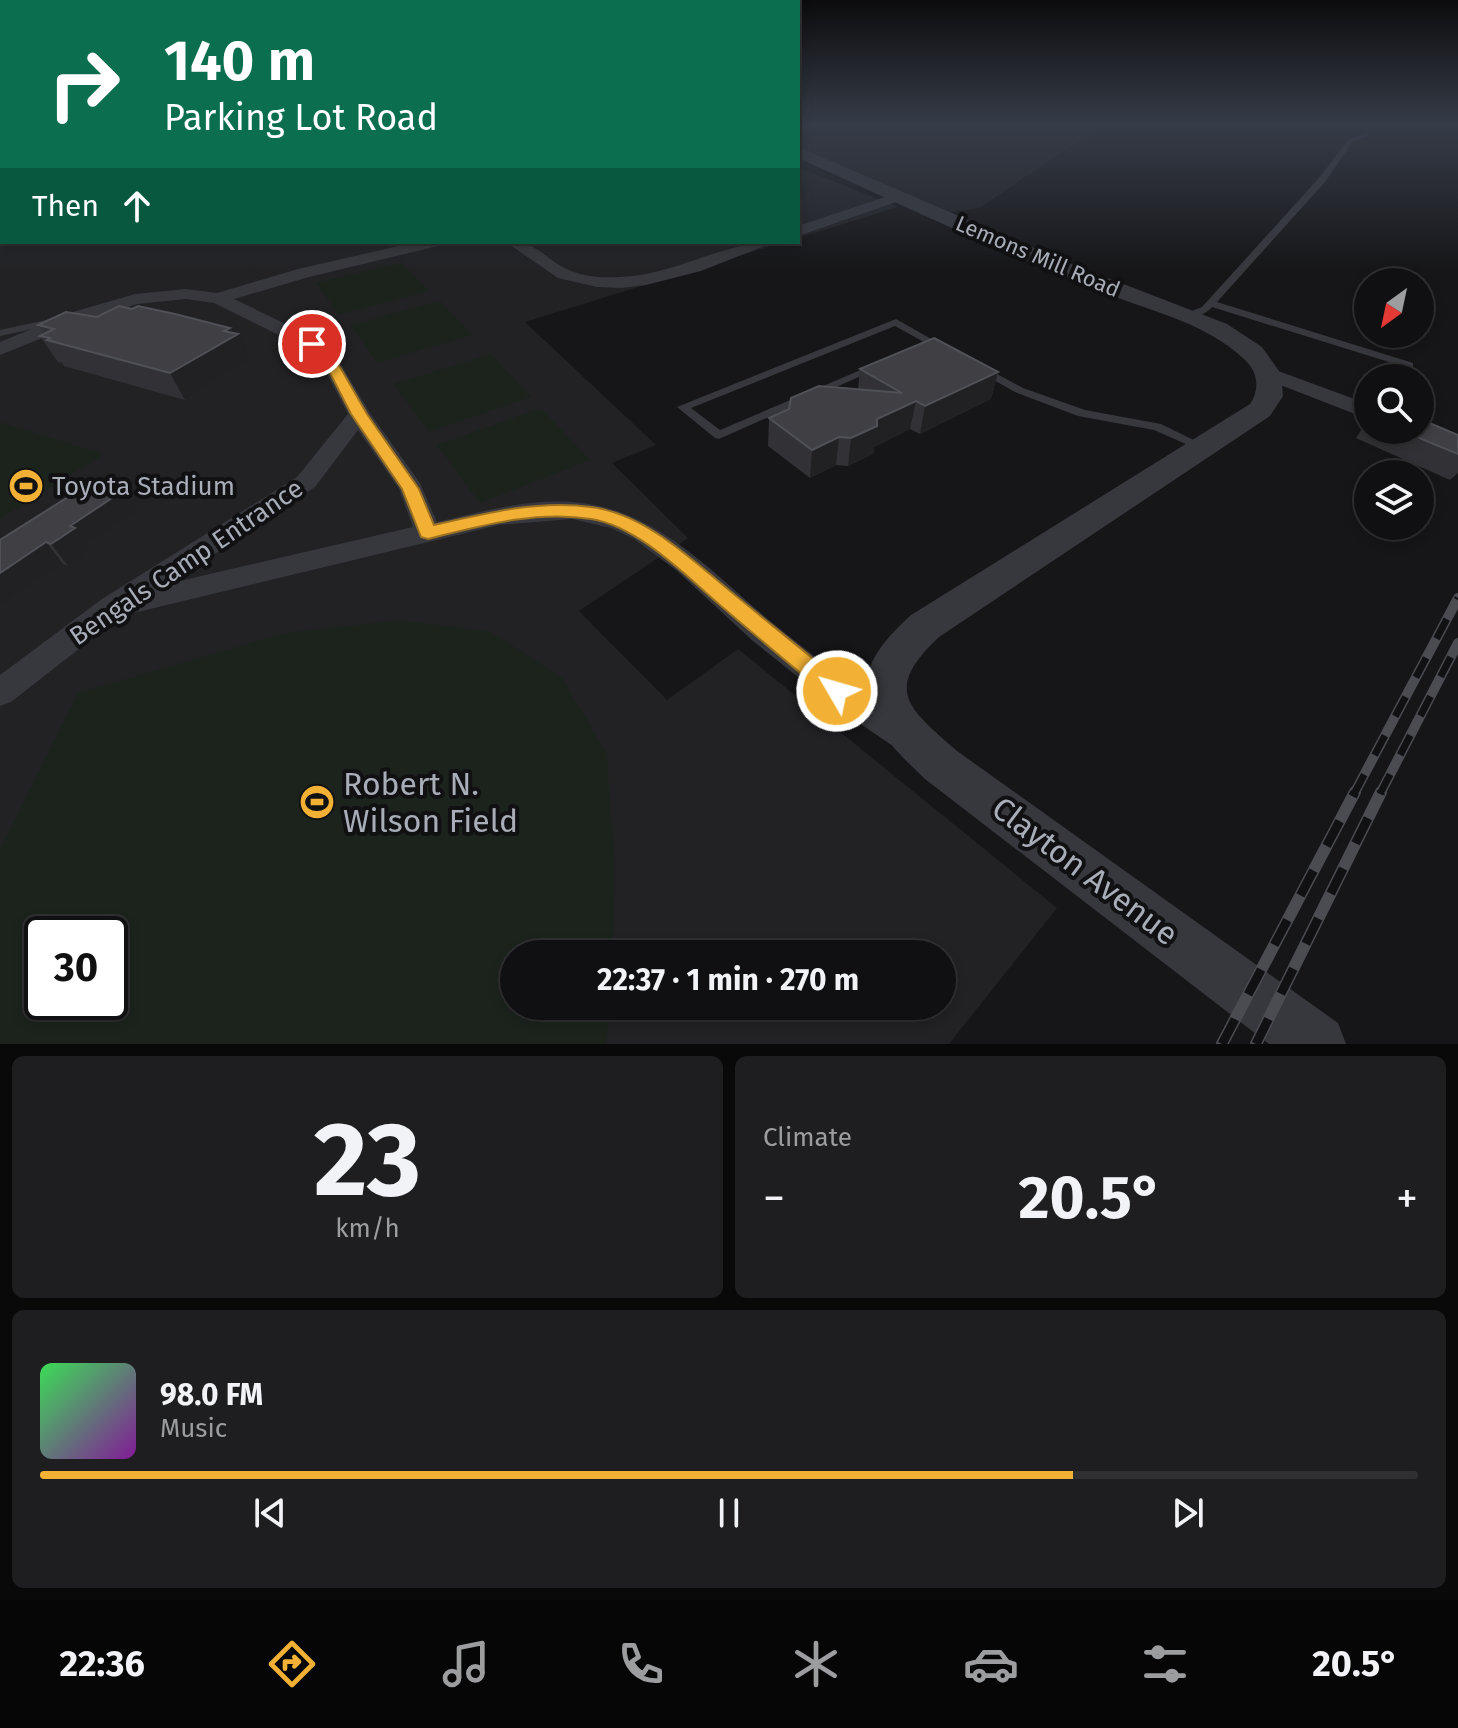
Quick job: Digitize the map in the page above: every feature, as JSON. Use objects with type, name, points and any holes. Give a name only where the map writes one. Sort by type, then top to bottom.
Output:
[{"type":"street","name":"Lemons Mill Road","points":[[846,174],[1186,317],[1237,342],[1254,354],[1267,373],[1354,407]]},
{"type":"street","points":[[800,230],[897,197]]},
{"type":"street","points":[[218,298],[304,273],[427,244]]},
{"type":"street","points":[[518,244],[534,252],[560,273],[574,278],[629,282],[658,277],[760,244]]},
{"type":"street","points":[[0,349],[80,316],[135,299],[186,294],[218,298],[312,344],[335,370],[359,414],[411,489],[428,532]]},
{"type":"street","points":[[1204,448],[1268,402],[1272,391],[1267,373]]},
{"type":"street","name":"Bengals Camp Entrance","points":[[0,693],[112,607],[306,482],[359,414]]},
{"type":"street","name":"Clayton Avenue","points":[[1204,448],[932,621],[895,652],[886,676],[885,692],[889,707],[915,742],[1317,1044]]},
{"type":"street","points":[[112,607],[499,516],[563,510],[594,513],[621,521],[662,546],[861,710],[915,742]]},
{"type":"lane","points":[[1186,317],[1205,309],[1327,174]]},
{"type":"lane","points":[[1210,303],[1406,364]]},
{"type":"lane","points":[[0,333],[80,316]]},
{"type":"lane","points":[[890,361],[719,435],[683,407],[896,322],[958,356]]},
{"type":"lane","points":[[919,348],[933,342]]},
{"type":"lane","points":[[970,363],[1019,390],[1070,409],[1157,427],[1204,448]]},
{"type":"shaded area","points":[[800,174],[815,174],[898,207],[800,237]]},
{"type":"shaded area","points":[[858,174],[1030,174],[979,208],[946,213]]},
{"type":"shaded area","points":[[0,244],[778,244],[525,322],[656,445],[612,463],[688,538],[579,611],[667,700],[738,649],[1057,908],[949,1044],[0,1044]]},
{"type":"shaded area","points":[[401,262],[428,291],[339,315],[316,283]]},
{"type":"shaded area","points":[[440,301],[472,335],[377,363],[350,325]]},
{"type":"shaded area","points":[[491,354],[531,397],[428,432],[394,384]]},
{"type":"shaded area","points":[[541,408],[590,460],[480,503],[437,445]]},
{"type":"shaded area","name":"Toyota Stadium","points":[[0,422],[104,454],[0,519]]},
{"type":"shaded area","name":"Robert N. Wilson Field","points":[[400,620],[491,632],[562,678],[607,754],[615,871],[613,940],[500,940],[500,1020],[609,1020],[606,1044],[0,1044],[0,851],[78,693],[285,633]]},
{"type":"building","points":[[119,306],[132,309],[138,306],[175,314],[230,328],[224,331],[238,334],[170,373],[40,336],[54,329],[38,325],[66,312],[97,317]]},
{"type":"building","points":[[934,338],[998,372],[925,406],[916,401],[877,419],[877,426],[851,438],[839,437],[812,450],[769,418],[789,409],[791,398],[819,386],[902,393],[860,369]]},
{"type":"building","points":[[1434,425],[1458,435],[1458,454],[1434,444]]},
{"type":"building","points":[[95,480],[124,490],[70,526],[75,528],[51,544],[46,542],[0,573],[0,540]]},
{"type":"railway","points":[[1354,794],[1458,598]]},
{"type":"railway","points":[[1380,794],[1458,643]]},
{"type":"railway","points":[[1222,1044],[1355,792]]},
{"type":"railway","points":[[1256,1044],[1380,794]]},
{"type":"place","name":"Toyota Stadium","points":[[26,486]]},
{"type":"place","name":"Robert N. Wilson Field","points":[[317,802]]},
{"type":"route","points":[[312,344],[335,370],[359,414],[411,489],[428,532],[499,516],[563,510],[594,513],[621,521],[662,546],[837,691]]}]
